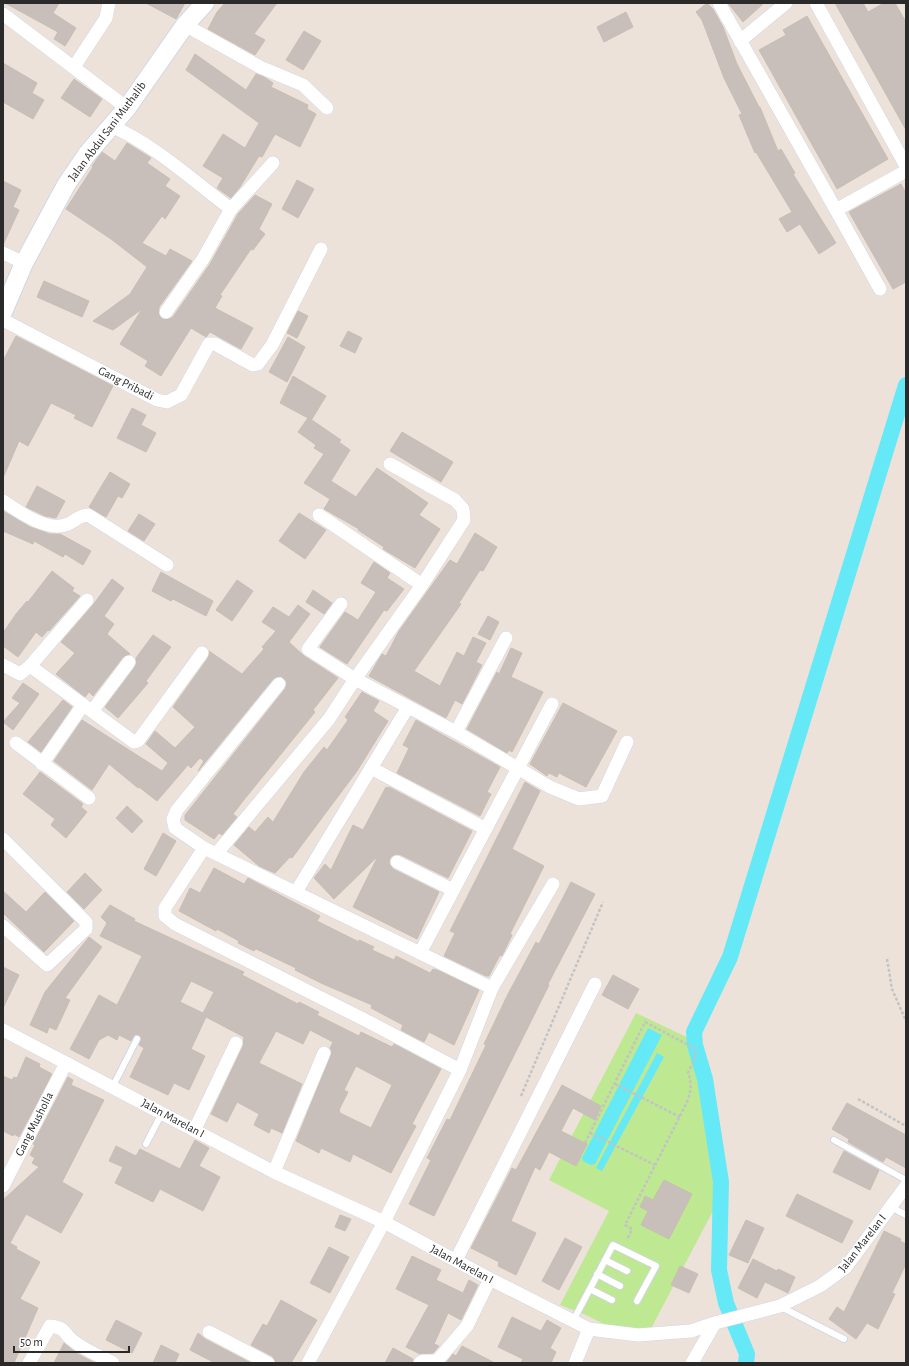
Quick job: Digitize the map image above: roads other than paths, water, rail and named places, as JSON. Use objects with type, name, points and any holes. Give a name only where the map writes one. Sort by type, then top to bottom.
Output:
[{"type":"street","points":[[74,67],[106,18],[109,3]]},
{"type":"street","name":"Jalan Abdul Sani Muthalib","points":[[3,312],[24,263],[66,185],[87,154],[126,108],[185,25],[205,3]]},
{"type":"street","points":[[719,3],[880,289]]},
{"type":"street","points":[[740,41],[786,3]]},
{"type":"street","points":[[816,3],[906,166]]},
{"type":"street","points":[[3,14],[126,108]]},
{"type":"street","points":[[185,25],[260,67],[303,85],[327,108]]},
{"type":"street","points":[[111,126],[126,132],[160,154],[231,209]]},
{"type":"street","points":[[166,312],[203,258],[231,209],[273,163]]},
{"type":"street","points":[[836,210],[906,171]]},
{"type":"street","name":"Gang Pribadi","points":[[3,320],[156,400],[167,402],[181,395],[209,344],[216,344],[253,365],[258,364],[272,345],[321,249]]},
{"type":"street","points":[[3,253],[24,263]]},
{"type":"street","points":[[216,853],[329,719],[355,679],[422,585],[464,520],[463,510],[455,500],[390,464]]},
{"type":"street","points":[[3,501],[27,516],[53,527],[68,525],[82,515],[88,515],[167,565]]},
{"type":"street","points":[[319,515],[422,585]]},
{"type":"street","points":[[3,665],[20,674],[30,666],[87,600]]},
{"type":"street","points":[[341,604],[308,649],[355,679],[456,732],[550,787],[579,799],[599,798],[602,796],[627,742]]},
{"type":"street","points":[[456,732],[506,638]]},
{"type":"street","points":[[30,666],[132,741],[138,741],[202,653]]},
{"type":"street","points":[[42,764],[88,708],[129,662]]},
{"type":"street","points":[[279,684],[177,810],[173,819],[175,828],[204,848],[492,988]]},
{"type":"street","points":[[420,953],[552,704]]},
{"type":"street","points":[[296,892],[408,707]]},
{"type":"street","points":[[16,743],[89,798]]},
{"type":"street","points":[[371,768],[486,829]]},
{"type":"street","points":[[3,839],[86,922],[86,929],[47,965],[3,926]]},
{"type":"street","points":[[204,848],[165,908],[165,916],[175,924],[367,1021],[460,1070]]},
{"type":"street","points":[[397,862],[454,890]]},
{"type":"street","points":[[308,1363],[384,1222],[460,1070],[492,988],[553,884]]},
{"type":"street","points":[[456,1260],[595,984]]},
{"type":"street","name":"Jalan Marelan I","points":[[3,1030],[274,1172],[384,1222],[490,1279],[589,1329],[638,1335],[691,1331],[715,1323],[780,1306],[820,1286],[846,1267],[906,1186]]},
{"type":"street","points":[[194,1130],[236,1043]]},
{"type":"street","points":[[274,1172],[324,1053]]},
{"type":"street","name":"Gang Musholla","points":[[3,1186],[66,1063]]},
{"type":"street","points":[[420,1363],[423,1361],[436,1361],[467,1326],[490,1279]]},
{"type":"street","points":[[692,1363],[715,1323]]},
{"type":"street","points":[[30,1363],[50,1326],[58,1327],[66,1331],[70,1338],[114,1363]]},
{"type":"street","points":[[575,1363],[589,1329]]},
{"type":"street","points":[[209,1332],[268,1363]]},
{"type":"lane","points":[[112,1086],[137,1039]]},
{"type":"lane","points":[[146,1144],[162,1113]]},
{"type":"lane","points":[[834,1140],[906,1180]]},
{"type":"lane","points":[[891,1207],[906,1215]]},
{"type":"lane","points":[[573,1321],[613,1245],[656,1266],[637,1301]]},
{"type":"lane","points":[[605,1260],[627,1271]]},
{"type":"lane","points":[[597,1274],[620,1286]]},
{"type":"lane","points":[[590,1289],[612,1300]]},
{"type":"lane","points":[[780,1306],[844,1339]]},
{"type":"water","points":[[648,1028],[662,1035],[595,1164],[591,1165],[583,1161],[582,1158]]},
{"type":"water","points":[[657,1053],[664,1057],[602,1171],[596,1168]]},
{"type":"waterway","points":[[746,1363],[747,1354],[726,1303],[719,1270],[721,1182],[705,1079],[695,1045],[694,1032],[730,957],[906,385]]}]
